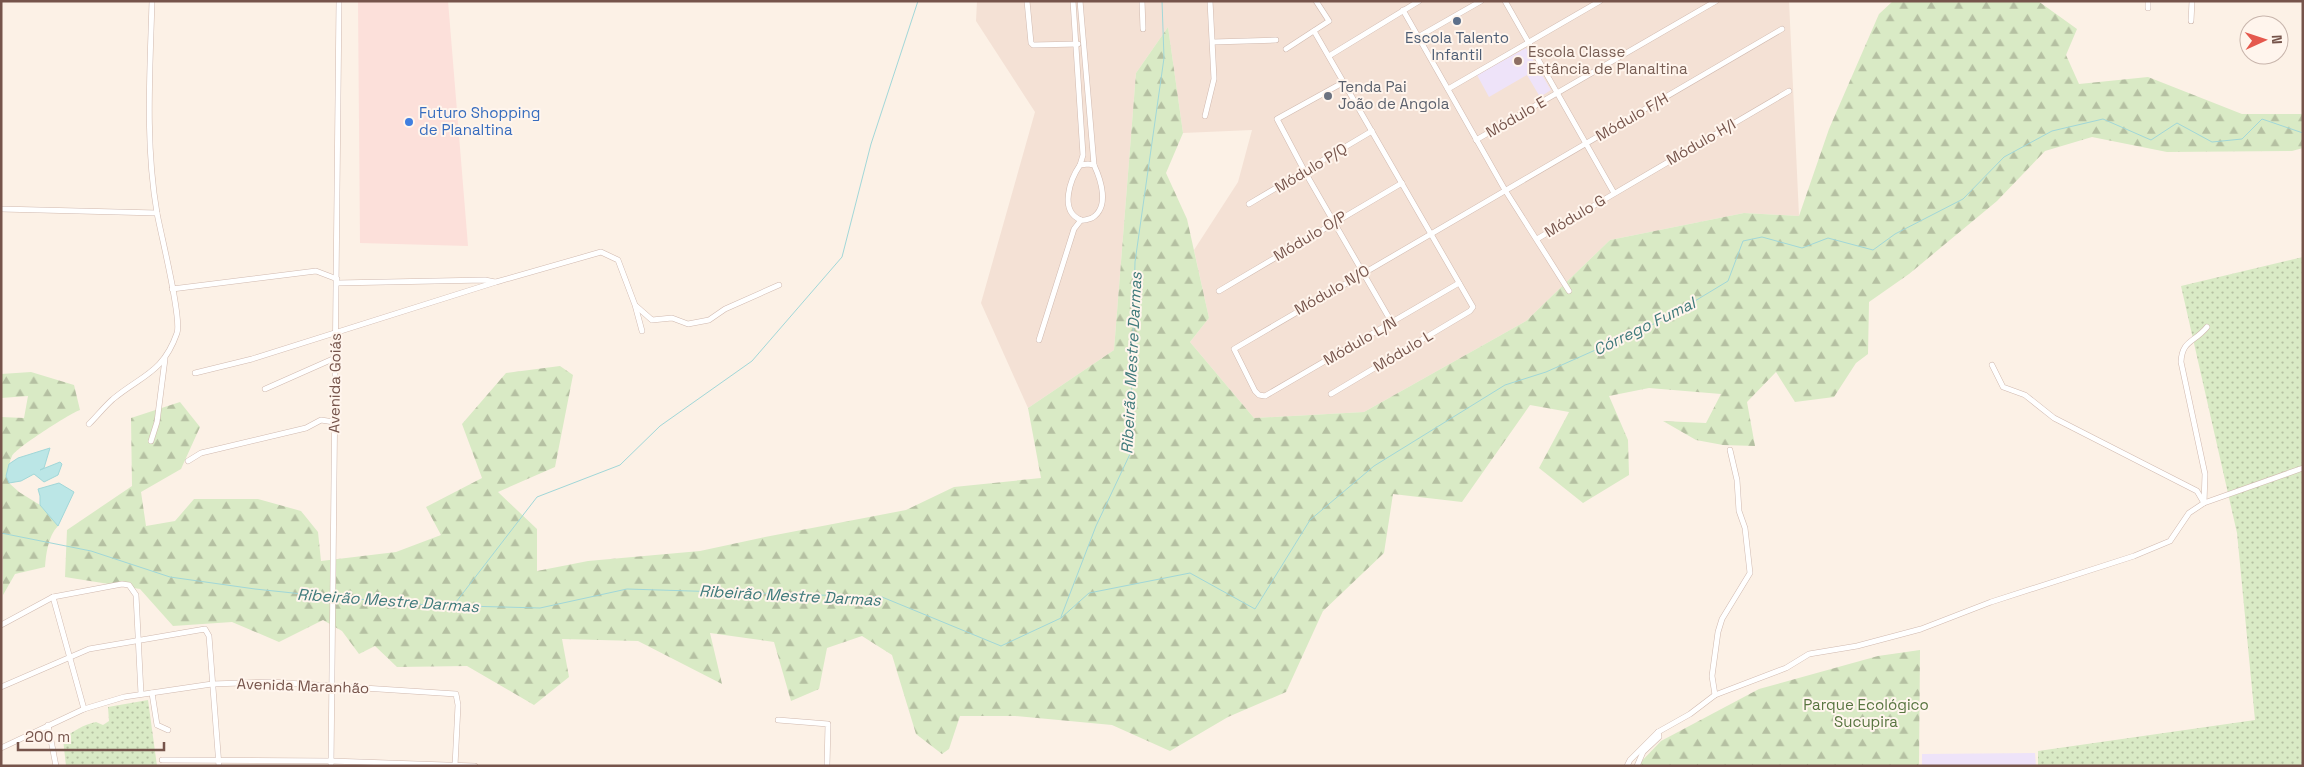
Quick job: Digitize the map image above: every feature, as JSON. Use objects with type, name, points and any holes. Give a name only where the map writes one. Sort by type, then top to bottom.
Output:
[{"type":"street","points":[[89,424],[114,399],[154,370],[165,359],[178,331],[157,212],[149,146],[152,1]]},
{"type":"street","name":"Avenida Goiás","points":[[331,764],[338,1]]},
{"type":"street","points":[[1027,1],[1031,43],[1037,46],[1082,44]]},
{"type":"street","points":[[1072,1],[1083,155],[1080,165],[1072,177],[1069,188],[1069,203],[1073,213],[1081,220],[1087,220],[1095,216],[1102,205],[1100,180],[1094,165],[1082,44],[1080,1]]},
{"type":"street","points":[[1142,1],[1143,29]]},
{"type":"street","points":[[1205,116],[1214,79],[1210,1]]},
{"type":"street","points":[[1286,48],[1329,21],[1316,1]]},
{"type":"street","points":[[1329,56],[1419,1]]},
{"type":"street","points":[[1418,37],[1481,1]]},
{"type":"street","points":[[1505,1],[1614,193]]},
{"type":"street","points":[[1448,89],[1600,1]]},
{"type":"street","name":"Módulo E","points":[[1476,140],[1716,1]]},
{"type":"street","points":[[2148,1],[2148,8]]},
{"type":"street","points":[[2191,21],[2192,1]]},
{"type":"street","points":[[1404,10],[1505,190],[1537,239]]},
{"type":"street","name":"Módulo F/H","points":[[1586,144],[1782,29]]},
{"type":"street","points":[[1314,31],[1459,283]]},
{"type":"street","points":[[1213,42],[1276,40]]},
{"type":"street","points":[[1344,82],[1277,119],[1305,172],[1392,323]]},
{"type":"street","name":"Módulo H/I","points":[[1614,193],[1789,91]]},
{"type":"street","points":[[1079,98],[1088,98]]},
{"type":"street","name":"Módulo P/Q","points":[[1249,204],[1372,131]]},
{"type":"street","points":[[1505,190],[1586,144]]},
{"type":"street","points":[[1080,165],[1094,165]]},
{"type":"street","name":"Módulo O/P","points":[[1219,291],[1402,183]]},
{"type":"street","name":"Módulo N/O","points":[[1259,395],[1234,349],[1505,190]]},
{"type":"street","name":"Módulo G","points":[[1569,291],[1537,239],[1614,193]]},
{"type":"street","points":[[1,209],[157,212]]},
{"type":"street","points":[[1039,340],[1074,229],[1081,220]]},
{"type":"street","points":[[195,373],[252,359],[496,282],[602,252],[618,260],[635,305],[642,332]]},
{"type":"street","points":[[172,289],[316,271],[336,281],[485,280],[496,282]]},
{"type":"street","name":"Módulo L","points":[[1331,394],[1470,311],[1473,307],[1459,283]]},
{"type":"street","name":"Módulo L/N","points":[[1259,395],[1265,396],[1459,283]]},
{"type":"street","points":[[635,305],[652,320],[672,318],[692,324],[709,320],[725,309],[779,285]]},
{"type":"street","points":[[2204,503],[2205,474],[2182,362],[2182,351],[2185,345],[2199,336],[2206,327]]},
{"type":"street","points":[[265,389],[335,358]]},
{"type":"street","points":[[151,441],[157,422],[164,379],[165,359]]},
{"type":"street","points":[[1992,364],[2003,387],[2025,395],[2054,418],[2197,490],[2204,503]]},
{"type":"street","points":[[154,370],[164,379]]},
{"type":"street","points":[[188,461],[201,453],[306,428],[321,420],[334,422]]},
{"type":"street","points":[[1715,695],[1712,676],[1718,632],[1722,619],[1750,573],[1745,528],[1739,511],[1737,480],[1730,450]]},
{"type":"street","points":[[1627,766],[1630,760],[1658,732],[1690,714],[1715,695],[1786,668],[1809,654],[1857,646],[1921,629],[1991,602],[2134,556],[2170,541],[2189,513],[2204,503],[2303,468]]},
{"type":"street","points":[[1,625],[53,597],[122,584],[129,585],[134,589],[136,595],[141,694]]},
{"type":"street","points":[[53,597],[84,709]]},
{"type":"street","points":[[1,687],[89,649],[205,630],[209,636],[219,763]]},
{"type":"street","name":"Avenida Maranhão","points":[[1,748],[84,709],[124,697],[212,684],[271,682],[456,694],[458,705],[455,765]]},
{"type":"street","points":[[152,693],[157,725],[168,730]]},
{"type":"street","points":[[778,720],[828,724],[827,766]]},
{"type":"street","points":[[48,725],[56,766]]},
{"type":"street","points":[[1637,766],[1643,752],[1660,737],[1658,732]]},
{"type":"street","points":[[162,760],[219,763],[475,766]]},
{"type":"shaded area","name":"Futuro Shopping de Planaltina","points":[[358,1],[448,1],[468,246],[360,243]]},
{"type":"shaded area","points":[[977,1],[1789,1],[1799,216],[1744,213],[1610,240],[1526,321],[1364,412],[1254,418],[1190,342],[1209,318],[1194,250],[1238,182],[1252,130],[1183,133],[1168,27],[1136,73],[1114,350],[1028,408],[981,303],[1035,112],[976,21]]},
{"type":"shaded area","name":"Escola Classe Estância de Planaltina","points":[[1526,48],[1551,90],[1540,97],[1527,75],[1489,97],[1477,75]]},
{"type":"shaded area","points":[[2035,753],[2036,766],[1922,766],[1922,754]]},
{"type":"green space","points":[[1893,1],[2038,1],[2077,29],[2066,55],[2079,84],[2148,77],[2242,114],[2303,114],[2303,148],[2292,151],[2167,152],[2092,137],[2045,151],[1997,201],[1909,274],[1869,302],[1868,354],[1856,363],[1834,397],[1795,402],[1776,372],[1747,402],[1755,446],[1723,445],[1696,440],[1663,421],[1706,423],[1721,394],[1649,388],[1609,396],[1628,440],[1629,475],[1583,503],[1539,468],[1569,412],[1530,405],[1462,502],[1393,494],[1384,553],[1323,611],[1286,692],[1228,717],[1170,751],[1112,725],[1015,716],[960,716],[949,749],[942,754],[916,734],[892,655],[862,636],[827,648],[819,689],[791,701],[774,642],[710,633],[722,684],[638,641],[562,639],[569,677],[534,705],[467,666],[397,667],[375,646],[359,654],[342,631],[323,620],[279,642],[232,622],[173,626],[140,589],[65,577],[67,530],[132,486],[131,418],[180,402],[200,427],[181,469],[141,492],[146,526],[175,521],[194,499],[258,499],[301,511],[318,532],[321,561],[396,552],[441,535],[426,507],[482,478],[462,424],[506,373],[560,366],[573,375],[555,467],[498,492],[537,529],[537,571],[588,561],[700,551],[906,510],[954,487],[1041,478],[1028,408],[1114,350],[1136,73],[1168,27],[1183,133],[1166,173],[1187,219],[1209,318],[1190,342],[1254,418],[1364,412],[1526,321],[1610,240],[1744,213],[1799,216],[1829,129],[1879,14]]},
{"type":"green space","points":[[2303,257],[2303,766],[2038,766],[2038,751],[2255,720],[2237,533],[2181,286]]},
{"type":"green space","points":[[31,372],[74,385],[80,410],[32,439],[12,456],[9,469],[9,483],[19,492],[40,505],[58,526],[50,540],[45,567],[15,574],[3,595],[1,417],[24,418],[28,396],[1,398],[1,374]]},
{"type":"green space","name":"Parque Ecológico Sucupira","points":[[1920,650],[1919,766],[1637,766],[1661,741],[1759,689],[1878,656]]},
{"type":"green space","points":[[148,700],[157,766],[66,766],[63,739],[87,725],[96,722],[103,725],[109,721],[108,707]]},
{"type":"water","points":[[50,448],[44,468],[40,470],[60,462],[62,464],[58,475],[44,482],[34,474],[21,481],[9,483],[6,476],[9,464],[18,458]]},
{"type":"water","points":[[59,483],[74,492],[58,526],[40,505],[38,489]]},
{"type":"waterway","points":[[453,606],[537,497],[620,465],[660,426],[752,361],[842,257],[871,144],[918,1]]},
{"type":"waterway","name":"Ribeirão Mestre Darmas","points":[[1061,617],[1096,526],[1130,454],[1135,262],[1164,58],[1162,1]]},
{"type":"waterway","name":"Córrego Fumal","points":[[335,597],[427,605],[540,608],[627,589],[882,597],[1001,646],[1061,618],[1089,593],[1190,573],[1255,609],[1310,520],[1374,466],[1505,385],[1546,372],[1665,319],[1728,281],[1743,241],[1762,237],[1802,248],[1828,238],[1873,250],[1895,234],[1963,199],[2004,157],[2052,131],[2103,119],[2151,140],[2177,123],[2212,142],[2242,139],[2262,119],[2303,133]]},
{"type":"waterway","name":"Ribeirão Mestre Darmas","points":[[1,533],[91,551],[170,577],[331,597]]},
{"type":"place","name":"Escola Talento Infantil","points":[[1457,21]]},
{"type":"place","name":"Escola Classe Estância de Planaltina","points":[[1518,61]]},
{"type":"place","name":"Tenda Pai João de Angola","points":[[1328,96]]},
{"type":"place","name":"Futuro Shopping de Planaltina","points":[[409,122]]}]
